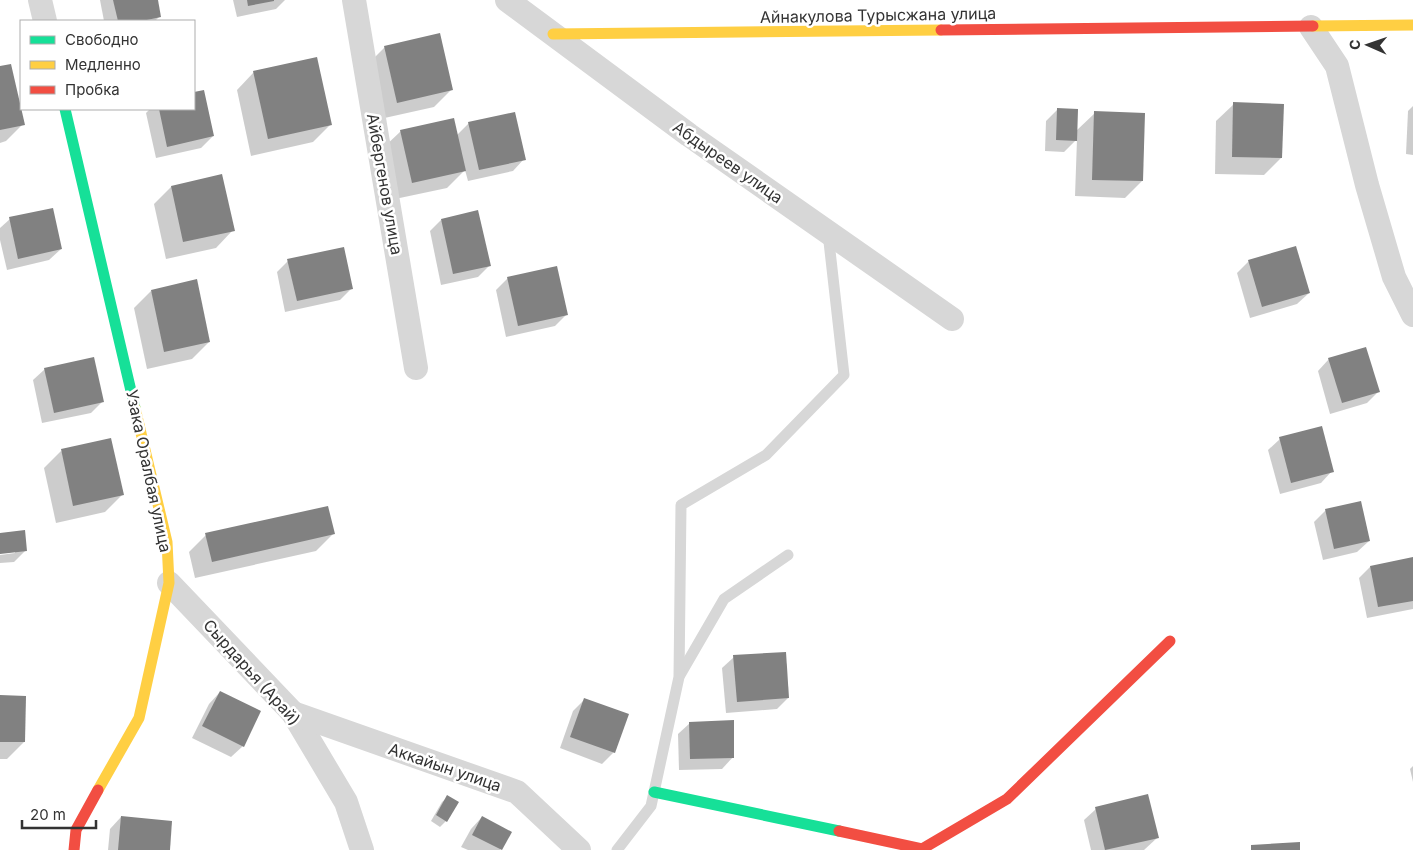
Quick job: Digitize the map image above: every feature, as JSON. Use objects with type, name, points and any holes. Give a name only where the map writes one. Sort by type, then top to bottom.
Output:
[{"type":"street","points":[[40,0],[45,20]]},
{"type":"street","name":"Айбергенов улица","points":[[354,0],[416,368]]},
{"type":"street","name":"Абдыреев улица","points":[[507,0],[689,135],[952,319]]},
{"type":"street","name":"Айнакулова Турысжана улица","points":[[553,34],[1413,25]]},
{"type":"street","points":[[1311,27],[1337,66],[1367,185],[1394,278],[1413,315]]},
{"type":"street","name":"Узака Оралбая улица","points":[[65,110],[167,542],[169,583],[139,718],[76,830],[74,850]]},
{"type":"street","name":"Сырдарья (Арай)","points":[[169,583],[293,713],[346,802],[362,850]]},
{"type":"street","points":[[654,792],[922,849],[1007,800],[1170,641]]},
{"type":"street","name":"Аккайын улица","points":[[293,713],[517,792],[579,850]]},
{"type":"lane","points":[[618,850],[651,806],[679,676],[681,505],[766,455],[844,375],[828,232]]},
{"type":"lane","points":[[679,676],[724,600],[788,555]]},
{"type":"building","points":[[113,0],[158,0],[161,17],[147,20],[118,20]]},
{"type":"building","points":[[247,0],[274,0],[274,1],[248,6]]},
{"type":"building","points":[[440,33],[453,90],[397,103],[384,46]]},
{"type":"building","points":[[317,57],[332,125],[268,139],[253,71]]},
{"type":"building","points":[[11,64],[20,110],[25,125],[0,130],[0,66]]},
{"type":"building","points":[[204,90],[214,136],[167,147],[159,110],[195,110],[195,92]]},
{"type":"building","points":[[1233,102],[1284,104],[1282,158],[1232,157]]},
{"type":"building","points":[[1057,108],[1078,109],[1077,141],[1056,140]]},
{"type":"building","points":[[1094,111],[1145,113],[1143,181],[1092,180]]},
{"type":"building","points":[[515,112],[526,160],[479,170],[468,122]]},
{"type":"building","points":[[454,118],[466,171],[412,183],[400,130]]},
{"type":"building","points":[[222,174],[235,231],[183,242],[171,186]]},
{"type":"building","points":[[53,208],[62,249],[18,259],[9,217]]},
{"type":"building","points":[[478,210],[491,266],[453,274],[441,219]]},
{"type":"building","points":[[1296,246],[1310,293],[1262,307],[1248,260]]},
{"type":"building","points":[[344,247],[353,289],[297,301],[287,259]]},
{"type":"building","points":[[557,266],[568,315],[518,326],[507,277]]},
{"type":"building","points":[[197,279],[210,342],[164,352],[151,290]]},
{"type":"building","points":[[1366,347],[1380,392],[1342,403],[1328,358]]},
{"type":"building","points":[[94,357],[104,402],[54,413],[44,368]]},
{"type":"building","points":[[1322,426],[1334,472],[1291,483],[1279,437]]},
{"type":"building","points":[[111,438],[124,495],[73,506],[61,449]]},
{"type":"building","points":[[1361,501],[1370,541],[1334,549],[1325,509]]},
{"type":"building","points":[[328,506],[335,534],[212,562],[205,533]]},
{"type":"building","points":[[25,530],[27,551],[0,554],[0,533]]},
{"type":"building","points":[[1413,557],[1413,601],[1378,607],[1370,566]]},
{"type":"building","points":[[786,652],[789,698],[737,702],[733,655]]},
{"type":"building","points":[[220,691],[261,711],[244,747],[202,726]]},
{"type":"building","points":[[0,695],[26,696],[25,742],[0,742]]},
{"type":"building","points":[[584,698],[629,714],[615,753],[570,737]]},
{"type":"building","points":[[734,720],[734,758],[690,759],[689,722]]},
{"type":"building","points":[[1148,794],[1159,838],[1105,850],[1095,807]]},
{"type":"building","points":[[447,795],[459,802],[447,822],[436,815]]},
{"type":"building","points":[[121,816],[172,821],[170,850],[118,850]]},
{"type":"building","points":[[482,816],[512,832],[502,850],[472,835]]},
{"type":"building","points":[[1300,842],[1300,850],[1251,850],[1251,845]]},
{"type":"traffic: fast","points":[[65,110],[135,408]]},
{"type":"traffic: fast","points":[[654,792],[839,831]]},
{"type":"traffic: slow","points":[[1313,26],[1413,25]]},
{"type":"traffic: slow","points":[[553,34],[941,30]]},
{"type":"traffic: slow","points":[[98,790],[139,718],[169,583],[167,542],[135,408]]},
{"type":"traffic: jam","points":[[941,30],[1313,26]]},
{"type":"traffic: jam","points":[[839,831],[922,849],[1007,799],[1170,641]]},
{"type":"traffic: jam","points":[[74,850],[76,830],[98,790]]}]
